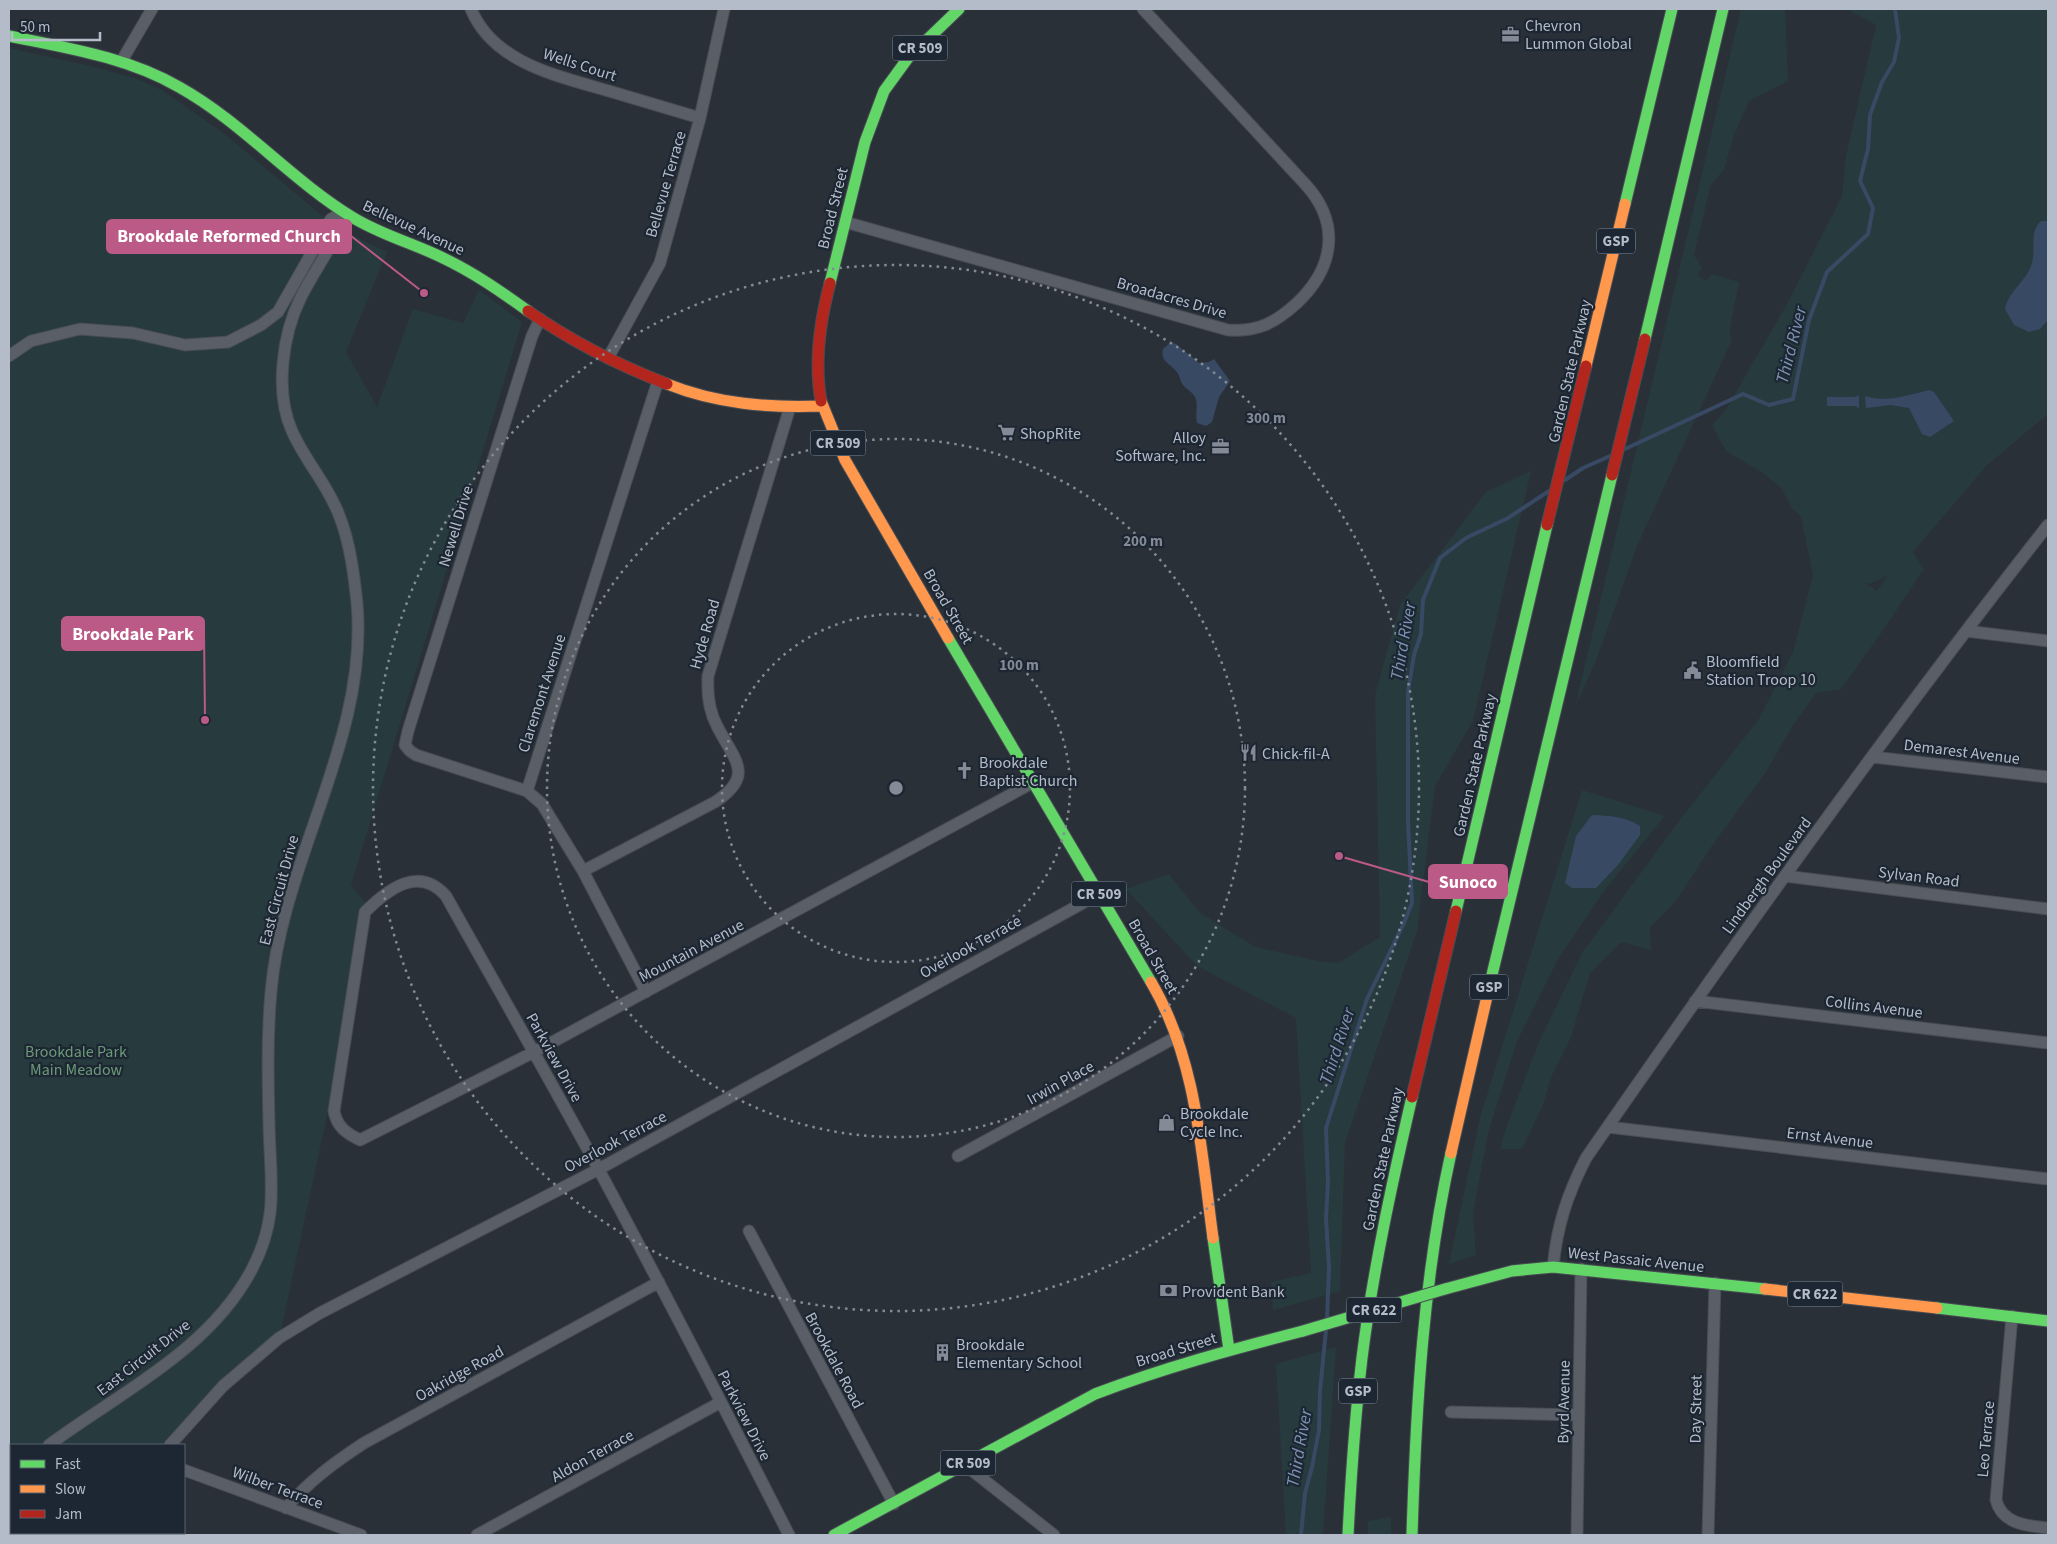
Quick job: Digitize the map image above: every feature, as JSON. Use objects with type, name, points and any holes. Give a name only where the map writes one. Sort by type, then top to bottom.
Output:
[{"type":"main road","name":"Broad Street","points":[[838,1534],[1095,1394],[1126,1382],[1229,1350],[1192,1091],[1187,1062],[1178,1036],[1157,992],[926,602],[845,460],[822,406],[818,384],[820,323],[866,142],[884,91],[897,72],[959,9]]},
{"type":"main road","name":"Garden State Parkway","points":[[1348,1535],[1354,1432],[1362,1356],[1389,1194],[1514,663],[1555,500],[1672,9]]},
{"type":"main road","name":"GSP","points":[[1412,1535],[1415,1426],[1422,1341],[1432,1256],[1447,1172],[1507,912],[1723,9]]},
{"type":"main road","name":"Bellevue Avenue","points":[[9,36],[121,62],[160,77],[192,96],[227,121],[311,189],[343,212],[468,270],[504,292],[540,319],[608,358],[658,381],[693,393],[731,402],[758,406],[822,406]]},
{"type":"main road","name":"West Passaic Avenue","points":[[1229,1350],[1303,1331],[1514,1270],[1553,1267],[1714,1283],[2048,1321]]},
{"type":"street","points":[[121,62],[152,9]]},
{"type":"street","name":"Wells Court","points":[[471,9],[478,25],[491,40],[511,56],[545,72],[700,118]]},
{"type":"street","name":"Bellevue Terrace","points":[[608,358],[660,263],[700,118],[724,9]]},
{"type":"street","name":"Broadacres Drive","points":[[845,222],[1228,330],[1252,330],[1277,320],[1306,294],[1318,280],[1325,264],[1329,245],[1329,231],[1322,208],[1317,198],[1306,185],[1143,9]]},
{"type":"street","points":[[9,356],[31,341],[80,329],[133,333],[185,345],[228,342],[262,325],[278,312],[331,218],[343,212]]},
{"type":"street","name":"East Circuit Drive","points":[[50,1444],[116,1400],[183,1350],[224,1310],[249,1275],[264,1245],[271,1217],[273,1188],[270,1158],[267,1061],[272,980],[284,916],[344,732],[358,649],[357,603],[350,560],[339,515],[319,476],[292,431],[284,401],[282,365],[288,333],[300,298],[342,227],[343,212]]},
{"type":"street","name":"Newell Drive","points":[[527,791],[416,755],[406,745],[408,731],[532,336],[540,319]]},
{"type":"street","name":"Claremont Avenue","points":[[527,791],[658,381]]},
{"type":"street","name":"Hyde Road","points":[[584,871],[715,802],[730,792],[736,784],[738,777],[737,762],[713,717],[708,697],[708,676],[790,407]]},
{"type":"street","name":"Lindbergh Boulevard","points":[[1553,1267],[1556,1237],[1562,1212],[1573,1183],[1586,1158],[1785,876],[1966,631],[2048,524]]},
{"type":"street","points":[[1966,631],[2048,641]]},
{"type":"street","name":"Demarest Avenue","points":[[1872,757],[2048,777]]},
{"type":"street","name":"Mountain Avenue","points":[[360,1140],[534,1052],[1034,782]]},
{"type":"street","points":[[527,791],[542,804],[584,871],[646,992]]},
{"type":"street","name":"Sylvan Road","points":[[1785,876],[2048,909]]},
{"type":"street","name":"Parkview Drive","points":[[360,1140],[348,1134],[339,1125],[334,1111],[365,912],[390,890],[408,882],[419,881],[431,884],[443,892],[534,1052],[659,1282],[789,1535]]},
{"type":"street","name":"Overlook Terrace","points":[[171,1444],[223,1386],[279,1338],[320,1313],[598,1169],[1081,904],[1098,892]]},
{"type":"street","name":"Collins Avenue","points":[[1695,1001],[2048,1043]]},
{"type":"street","name":"Irwin Place","points":[[958,1156],[1178,1036]]},
{"type":"street","name":"Ernst Avenue","points":[[1608,1127],[2048,1178]]},
{"type":"street","name":"Brookdale Road","points":[[749,1231],[894,1504]]},
{"type":"street","name":"Byrd Avenue","points":[[1577,1535],[1582,1269]]},
{"type":"street","name":"Oakridge Road","points":[[286,1508],[304,1487],[324,1470],[364,1443],[659,1282]]},
{"type":"street","name":"Day Street","points":[[1708,1535],[1714,1283]]},
{"type":"street","name":"Leo Terrace","points":[[2012,1316],[1996,1500],[1998,1509],[2006,1517],[2030,1527],[2048,1528]]},
{"type":"street","name":"Aldon Terrace","points":[[477,1535],[721,1402]]},
{"type":"street","points":[[1451,1412],[1579,1415]]},
{"type":"street","points":[[965,1465],[1054,1535]]},
{"type":"street","name":"Wilber Terrace","points":[[185,1470],[361,1535]]},
{"type":"green space","points":[[1741,9],[1785,9],[1788,81],[1749,101],[1734,135],[1724,170],[1711,184],[1694,255],[1702,267],[1698,275],[1705,281],[1712,274],[1739,282],[1730,328],[1731,342],[1637,546],[1596,661],[1575,707]]},
{"type":"green space","points":[[1847,9],[2048,9],[2048,414],[1986,466],[1913,552],[1924,569],[1841,689],[1816,693],[1793,725],[1766,772],[1711,847],[1676,901],[1650,927],[1651,950],[1621,942],[1590,973],[1571,1037],[1551,1077],[1543,1105],[1522,1149],[1500,1149],[1506,1128],[1539,1042],[1582,953],[1676,825],[1759,719],[1793,652],[1813,575],[1801,517],[1792,508],[1781,488],[1763,473],[1726,451],[1712,425],[1725,411],[1785,308],[1842,196],[1846,156],[1876,25]],"holes":[[[1887,576],[1877,591],[1864,582],[1869,584]]]},
{"type":"green space","name":"Brookdale Park Main Meadow","points":[[9,48],[99,68],[134,78],[162,90],[226,135],[321,215],[356,237],[387,252],[346,352],[377,407],[413,309],[463,323],[479,290],[522,322],[351,885],[371,910],[278,1344],[162,1444],[10,1444],[10,1534],[43,1534],[9,1535]]},
{"type":"green space","points":[[1531,471],[1473,721],[1435,786],[1417,931],[1345,1143],[1340,1291],[1273,1310],[1271,1282],[1311,1273],[1296,1018],[1197,966],[1126,889],[1169,874],[1199,912],[1255,947],[1318,961],[1338,963],[1380,937],[1375,695],[1400,605],[1486,492]]},
{"type":"green space","points":[[1582,790],[1665,816],[1607,887],[1558,959],[1517,1041],[1488,1133],[1473,1214],[1476,1255],[1449,1264],[1481,1114]]},
{"type":"green space","points":[[1336,1347],[1323,1535],[1286,1535],[1276,1364]]},
{"type":"green space","points":[[1391,1517],[1391,1535],[1368,1535],[1368,1521]]},
{"type":"water","points":[[2041,221],[2048,221],[2048,320],[2040,329],[2029,332],[2014,325],[2005,309],[2009,297],[2031,266],[2035,231]]},
{"type":"water","points":[[1171,342],[1199,363],[1209,362],[1214,359],[1230,381],[1219,397],[1212,422],[1206,426],[1197,423],[1196,399],[1183,385],[1177,373],[1163,356],[1163,349]]},
{"type":"water","points":[[1929,390],[1934,392],[1954,421],[1930,437],[1922,434],[1909,408],[1891,405],[1866,408],[1865,396],[1881,399]]},
{"type":"water","points":[[1859,395],[1859,409],[1856,406],[1827,406],[1827,397],[1855,397]]},
{"type":"water","points":[[1592,815],[1629,820],[1640,826],[1640,835],[1618,865],[1596,888],[1572,888],[1565,883],[1576,836]]},
{"type":"waterway","name":"Third River","points":[[1625,449],[1743,394],[1769,405],[1793,399],[1809,320],[1827,272],[1868,234],[1873,208],[1860,181],[1868,149],[1870,115],[1882,82],[1894,62],[1899,38],[1895,9]]},
{"type":"waterway","name":"Third River","points":[[1565,480],[1583,468],[1610,456]]},
{"type":"waterway","name":"Third River","points":[[1327,1320],[1329,1267],[1326,1218],[1328,1182],[1326,1128],[1367,999],[1412,903],[1408,822],[1408,692],[1414,655],[1421,634],[1423,600],[1440,558],[1466,538],[1508,518],[1549,491]]},
{"type":"waterway","name":"Third River","points":[[1301,1535],[1305,1493],[1319,1430],[1320,1391],[1326,1330]]},
{"type":"traffic: fast","points":[[830,283],[865,142],[884,91],[908,58],[959,9]]},
{"type":"traffic: fast","points":[[1625,204],[1672,9]]},
{"type":"traffic: fast","points":[[1645,339],[1723,9]]},
{"type":"traffic: fast","points":[[9,36],[118,61],[139,68],[179,87],[224,117],[308,186],[352,217],[453,263],[486,282],[528,311]]},
{"type":"traffic: fast","points":[[1491,979],[1612,475]]},
{"type":"traffic: fast","points":[[1456,911],[1547,525]]},
{"type":"traffic: fast","points":[[948,638],[1151,982]]},
{"type":"traffic: fast","points":[[1348,1535],[1355,1424],[1366,1325],[1397,1162],[1412,1097]]},
{"type":"traffic: fast","points":[[1412,1535],[1422,1343],[1441,1200],[1451,1153]]},
{"type":"traffic: fast","points":[[1213,1238],[1229,1350]]},
{"type":"traffic: fast","points":[[1445,1289],[1512,1271],[1553,1267],[1765,1289]]},
{"type":"traffic: fast","points":[[1303,1331],[1445,1289]]},
{"type":"traffic: fast","points":[[1937,1308],[2048,1321]]},
{"type":"traffic: fast","points":[[834,1535],[1095,1394],[1198,1360],[1303,1331]]},
{"type":"traffic: slow","points":[[1586,366],[1625,204]]},
{"type":"traffic: slow","points":[[667,384],[705,396],[743,403],[782,406],[822,406]]},
{"type":"traffic: slow","points":[[821,401],[845,460],[948,638]]},
{"type":"traffic: slow","points":[[1451,1153],[1491,979]]},
{"type":"traffic: slow","points":[[1151,982],[1166,1012],[1188,1074],[1200,1139],[1213,1238]]},
{"type":"traffic: slow","points":[[1765,1289],[1937,1308]]},
{"type":"traffic: jam","points":[[821,401],[818,371],[819,342],[823,312],[830,283]]},
{"type":"traffic: jam","points":[[528,311],[595,352],[667,384]]},
{"type":"traffic: jam","points":[[1612,475],[1645,339]]},
{"type":"traffic: jam","points":[[1547,525],[1586,366]]},
{"type":"traffic: jam","points":[[1412,1097],[1456,911]]},
{"type":"place","name":"Chevron Lummon Global","points":[[1511,34]]},
{"type":"place","name":"Brookdale Reformed Church","points":[[424,293]]},
{"type":"place","name":"ShopRite","points":[[1006,433]]},
{"type":"place","name":"Alloy Software, Inc.","points":[[1220,446]]},
{"type":"place","name":"Bloomfield Station Troop 10","points":[[1692,670]]},
{"type":"place","name":"Brookdale Park","points":[[205,720]]},
{"type":"place","name":"Chick-fil-A","points":[[1248,753]]},
{"type":"place","name":"Brookdale Baptist Church","points":[[965,771]]},
{"type":"place","name":"Sunoco","points":[[1339,856]]},
{"type":"place","name":"Brookdale Cycle Inc.","points":[[1166,1122]]},
{"type":"place","name":"Provident Bank","points":[[1168,1291]]},
{"type":"place","name":"Brookdale Elementary School","points":[[942,1353]]}]
